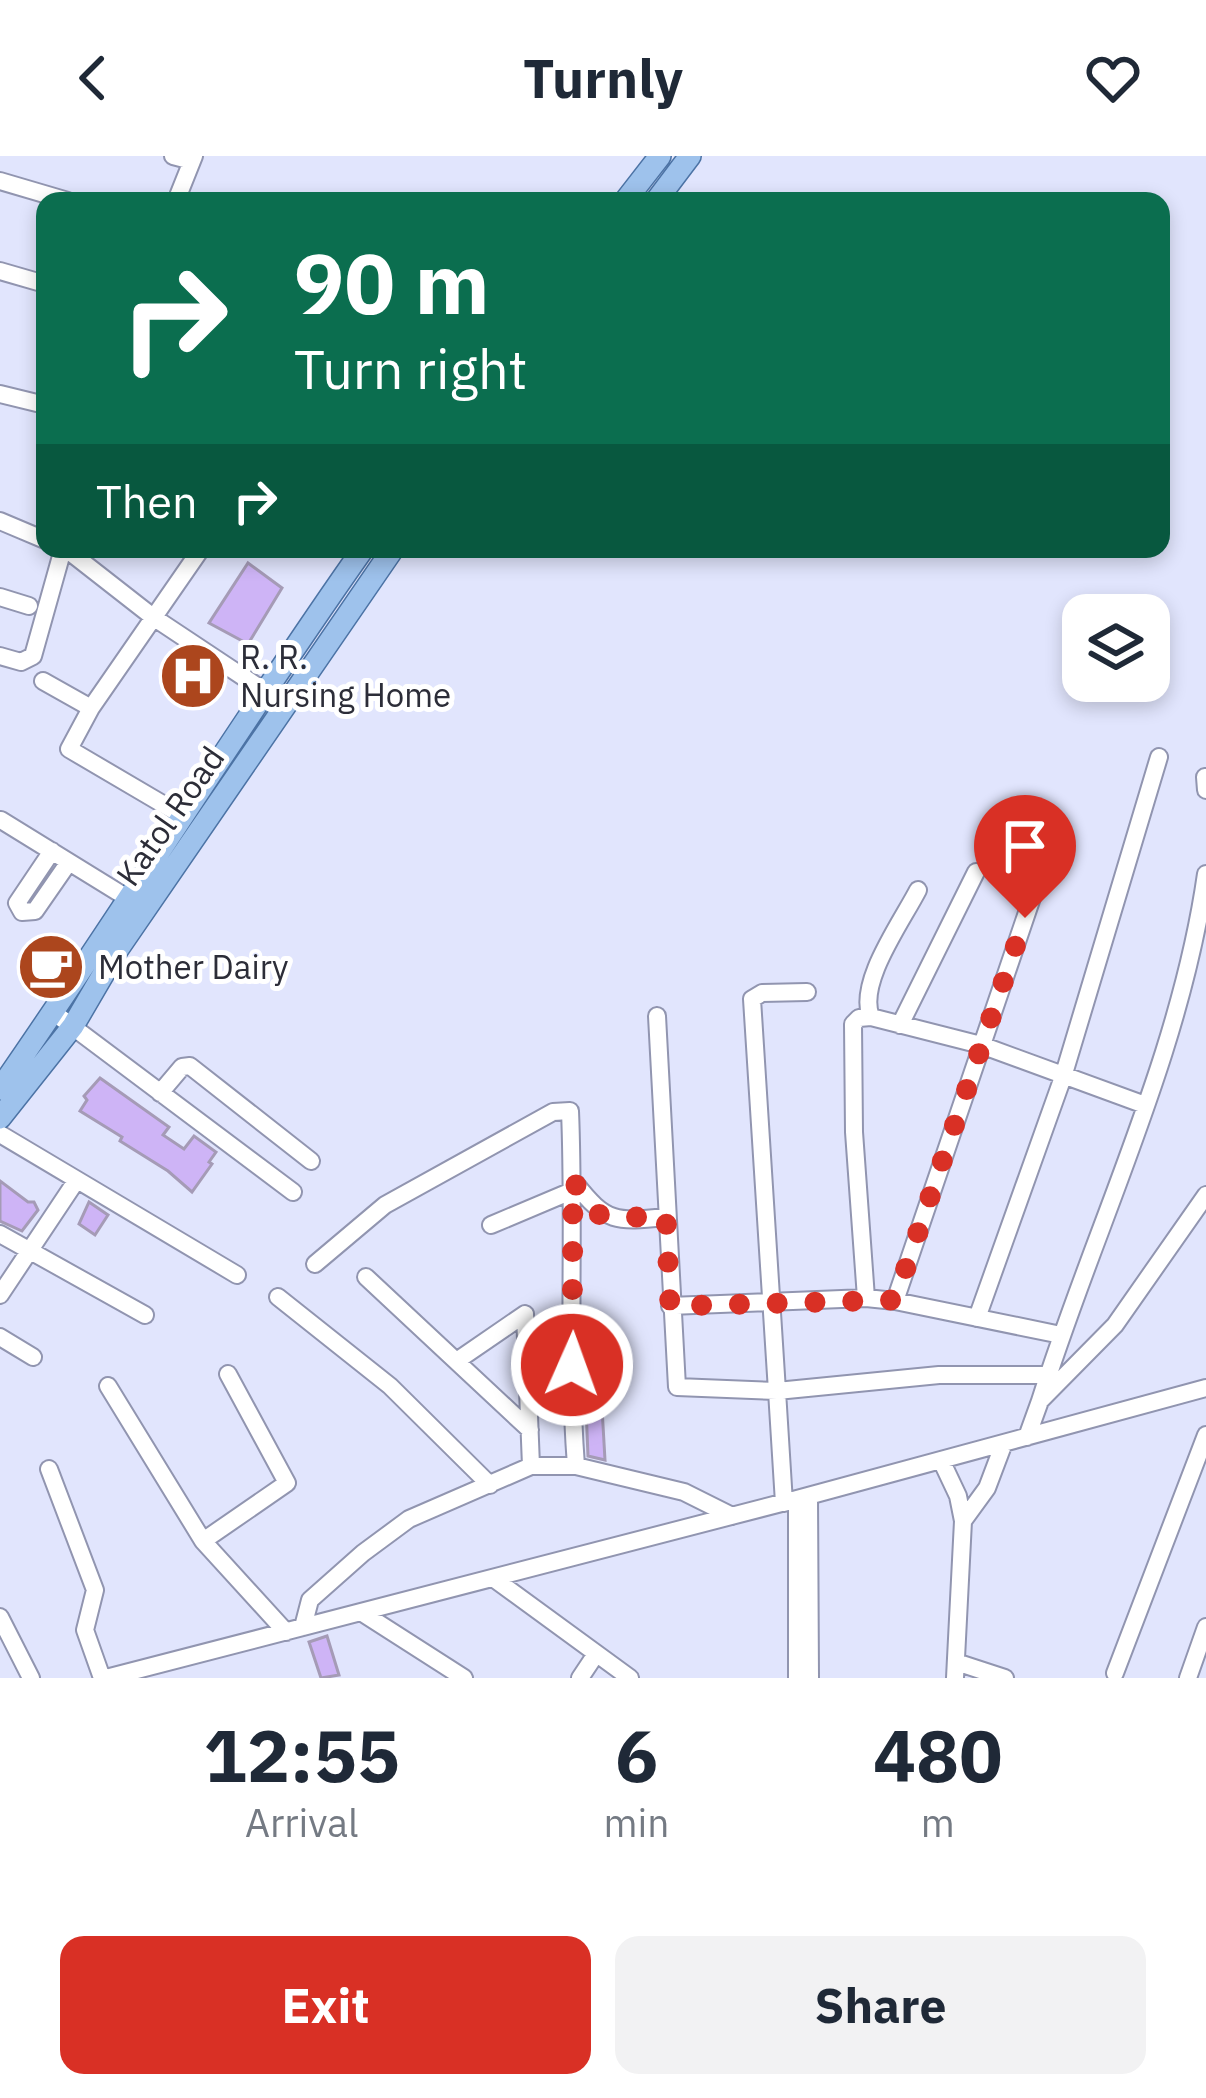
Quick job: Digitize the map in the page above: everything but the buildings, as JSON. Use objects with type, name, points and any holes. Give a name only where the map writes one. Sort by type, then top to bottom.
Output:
[{"type":"main road","points":[[633,192],[660,156]]},
{"type":"main road","points":[[663,192],[690,156]]},
{"type":"main road","name":"Katol Road","points":[[0,1089],[7,1065],[53,1012],[263,690],[357,558]]},
{"type":"main road","name":"Katol Road","points":[[0,1118],[73,1026],[118,949],[387,558]]},
{"type":"street","points":[[178,192],[186,158]]},
{"type":"street","points":[[0,181],[37,192]]},
{"type":"street","points":[[0,271],[36,281]]},
{"type":"street","points":[[0,394],[36,402]]},
{"type":"street","points":[[0,521],[36,536]]},
{"type":"street","points":[[0,656],[21,662],[33,656],[61,558]]},
{"type":"street","points":[[76,558],[152,616],[284,704]]},
{"type":"street","points":[[183,817],[68,749],[194,558]]},
{"type":"street","points":[[0,597],[29,606]]},
{"type":"street","points":[[43,681],[91,709]]},
{"type":"street","points":[[976,1318],[1063,1077],[1159,758]]},
{"type":"street","points":[[1205,777],[1206,790]]},
{"type":"street","points":[[1,820],[129,899]]},
{"type":"street","points":[[895,1300],[1054,833]]},
{"type":"street","points":[[52,851],[17,903],[22,912],[35,911],[69,862]]},
{"type":"street","points":[[900,1024],[976,872]]},
{"type":"street","points":[[1027,1437],[1145,1105],[1197,939],[1206,874]]},
{"type":"street","points":[[871,1017],[866,1004],[868,985],[918,890]]},
{"type":"street","points":[[806,992],[762,993],[752,999],[777,1391],[796,1499],[810,1678]]},
{"type":"street","points":[[53,1012],[293,1192]]},
{"type":"street","points":[[657,1016],[677,1387],[777,1391],[939,1376],[1048,1376]]},
{"type":"street","points":[[866,1298],[851,1031],[859,1018],[981,1045],[1145,1105]]},
{"type":"street","points":[[160,1093],[182,1067],[190,1066],[310,1161]]},
{"type":"street","points":[[315,1264],[385,1205],[553,1112],[570,1111],[571,1399],[576,1466]]},
{"type":"street","points":[[0,1134],[237,1275]]},
{"type":"street","points":[[0,1295],[76,1181]]},
{"type":"street","points":[[573,1186],[598,1214],[610,1218],[666,1216]]},
{"type":"street","points":[[491,1225],[573,1186]]},
{"type":"street","points":[[1040,1401],[1115,1325],[1206,1195]]},
{"type":"street","points":[[0,1234],[145,1315]]},
{"type":"street","points":[[366,1276],[530,1430]]},
{"type":"street","points":[[278,1298],[390,1386],[490,1485]]},
{"type":"street","points":[[670,1306],[895,1300],[1061,1335]]},
{"type":"street","points":[[458,1360],[525,1314],[531,1466]]},
{"type":"street","points":[[0,1336],[33,1357]]},
{"type":"street","points":[[203,1541],[287,1483],[227,1374]]},
{"type":"street","points":[[108,1386],[203,1541],[294,1629]]},
{"type":"street","points":[[49,1468],[94,1589],[85,1630],[104,1678],[1206,1388]]},
{"type":"street","points":[[1114,1673],[1206,1435]]},
{"type":"street","points":[[963,1521],[986,1488],[1004,1443]]},
{"type":"street","points":[[941,1460],[958,1496],[963,1521],[955,1670],[1005,1678]]},
{"type":"street","points":[[294,1629],[310,1600],[409,1519],[531,1466],[576,1466],[684,1492],[732,1516]]},
{"type":"street","points":[[796,1499],[797,1678]]},
{"type":"street","points":[[493,1578],[630,1678]]},
{"type":"street","points":[[361,1612],[464,1678]]},
{"type":"street","points":[[0,1617],[31,1678]]},
{"type":"street","points":[[1188,1678],[1206,1627]]},
{"type":"street","points":[[580,1678],[596,1654]]},
{"type":"place","name":"R. R. Nursing Home","points":[[193,676]]},
{"type":"place","name":"Mother Dairy","points":[[51,967]]},
{"type":"route","points":[[572,1365],[573,1181],[598,1214],[610,1218],[666,1216],[670,1306],[895,1300],[1025,918]]}]
